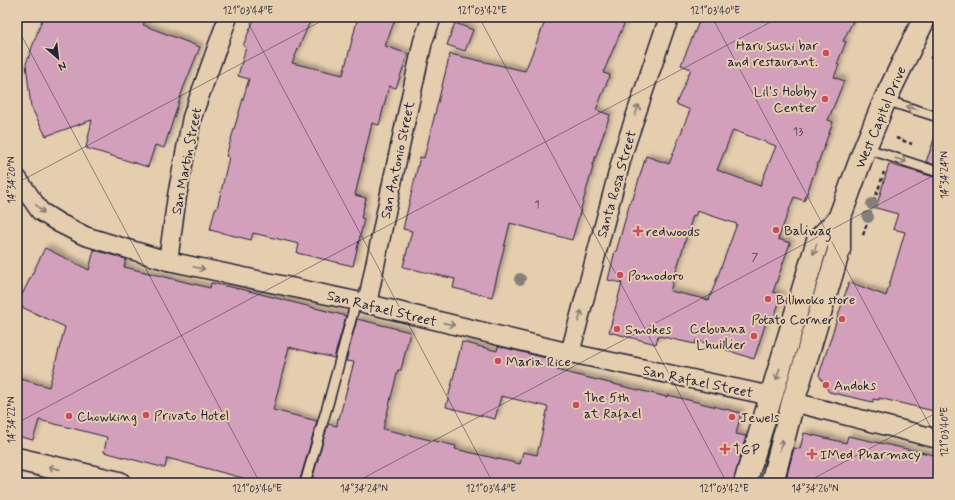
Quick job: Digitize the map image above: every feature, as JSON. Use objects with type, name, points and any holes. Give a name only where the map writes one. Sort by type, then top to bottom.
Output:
[{"type":"street","name":"San Martin Street","points":[[168,261],[177,196],[192,117],[228,17]]},
{"type":"street","name":"San Antonio Street","points":[[361,302],[391,188],[423,41],[432,17]]},
{"type":"street","name":"Santa Rosa Street","points":[[570,353],[624,150],[670,17]]},
{"type":"street","name":"West Capitol Drive","points":[[772,483],[793,402],[840,250],[839,219],[865,148],[885,100],[925,17]]},
{"type":"street","name":"San Rafael Street","points":[[17,178],[40,211],[59,223],[85,236],[168,261],[361,302],[570,353],[771,396]]},
{"type":"street","name":"West Capitol Drive","points":[[745,483],[818,240],[839,219]]},
{"type":"street","points":[[793,402],[938,439]]},
{"type":"street","points":[[17,459],[119,483]]},
{"type":"lane","points":[[885,100],[938,117]]},
{"type":"lane","points":[[865,148],[938,172]]},
{"type":"lane","points":[[305,483],[328,404],[361,302]]},
{"type":"path","points":[[862,237],[907,107]]},
{"type":"building","points":[[43,17],[147,17],[143,25],[200,47],[183,89],[164,148],[155,145],[148,167],[86,148],[92,120],[46,136],[31,107],[26,64]]},
{"type":"building","points":[[255,17],[312,17],[292,63],[343,75],[358,17],[396,17],[385,46],[408,54],[396,88],[389,86],[379,125],[372,123],[355,195],[366,198],[361,218],[364,219],[353,266],[297,253],[299,244],[253,233],[251,240],[210,230],[215,209],[217,209],[229,157],[226,156],[249,79],[238,76],[246,47],[243,46]]},
{"type":"building","points":[[547,17],[627,17],[603,73],[610,75],[596,110],[610,115],[592,167],[572,240],[510,223],[492,297],[453,288],[455,279],[403,267],[412,231],[403,229],[420,157],[424,158],[450,54],[525,71]]},
{"type":"building","points":[[701,17],[855,17],[843,41],[846,42],[837,64],[839,65],[834,77],[844,81],[828,120],[833,122],[804,201],[794,197],[778,239],[790,243],[773,292],[782,295],[774,317],[768,316],[754,359],[696,340],[695,344],[658,336],[656,344],[609,332],[622,283],[608,280],[615,251],[616,252],[631,199],[633,199],[646,156],[669,164],[690,110],[676,104],[691,69],[681,65]],"holes":[[[733,130],[776,146],[760,186],[717,170]],[[697,211],[737,224],[709,300],[670,291],[693,215],[695,216]]]},
{"type":"building","points":[[455,23],[473,30],[465,51],[447,45]]},
{"type":"building","points":[[935,137],[938,137],[938,166],[926,162]]},
{"type":"building","points":[[889,164],[938,178],[938,412],[879,398],[879,400],[873,399],[873,402],[829,392],[819,375],[849,282],[886,296],[905,232],[893,229],[898,214],[876,208]]},
{"type":"building","points":[[45,248],[89,270],[94,250],[126,259],[124,267],[210,288],[211,283],[245,290],[346,316],[334,358],[289,347],[273,410],[317,421],[299,483],[241,483],[243,478],[167,458],[165,468],[104,452],[107,437],[39,420],[33,440],[17,436],[17,378],[49,387],[65,327],[17,305]]},
{"type":"building","points":[[357,319],[410,332],[401,370],[398,370],[383,429],[456,446],[455,449],[520,464],[523,452],[537,455],[548,407],[501,396],[495,419],[446,407],[462,342],[497,351],[498,346],[558,361],[556,370],[741,413],[736,434],[746,436],[733,483],[311,483],[328,424],[337,426],[338,418],[339,419],[354,362],[346,361]]},
{"type":"building","points":[[804,433],[846,443],[848,436],[938,456],[938,467],[934,483],[785,483],[794,448],[800,449]]},
{"type":"place","name":"Haru sushi bar and restaurant.","points":[[826,53]]},
{"type":"place","name":"Lil's Hobby Center","points":[[825,99]]},
{"type":"place","name":"Baliwag","points":[[776,230]]},
{"type":"place","name":"redwoods","points":[[638,231]]},
{"type":"place","name":"Pomodoro","points":[[620,275]]},
{"type":"place","name":"Billmoko store","points":[[768,299]]},
{"type":"place","name":"Potato Corner","points":[[842,319]]},
{"type":"place","name":"Smokes","points":[[617,329]]},
{"type":"place","name":"Cebuana Lhuillier","points":[[754,336]]},
{"type":"place","name":"Maria Rice","points":[[498,361]]},
{"type":"place","name":"Andoks","points":[[826,385]]},
{"type":"place","name":"The 5th at Rafael","points":[[576,405]]},
{"type":"place","name":"Privato Hotel","points":[[146,415]]},
{"type":"place","name":"Chowking","points":[[69,416]]},
{"type":"place","name":"Jewels","points":[[732,417]]},
{"type":"place","name":"TGP","points":[[725,449]]},
{"type":"place","name":"IMed Pharmacy","points":[[812,454]]}]
